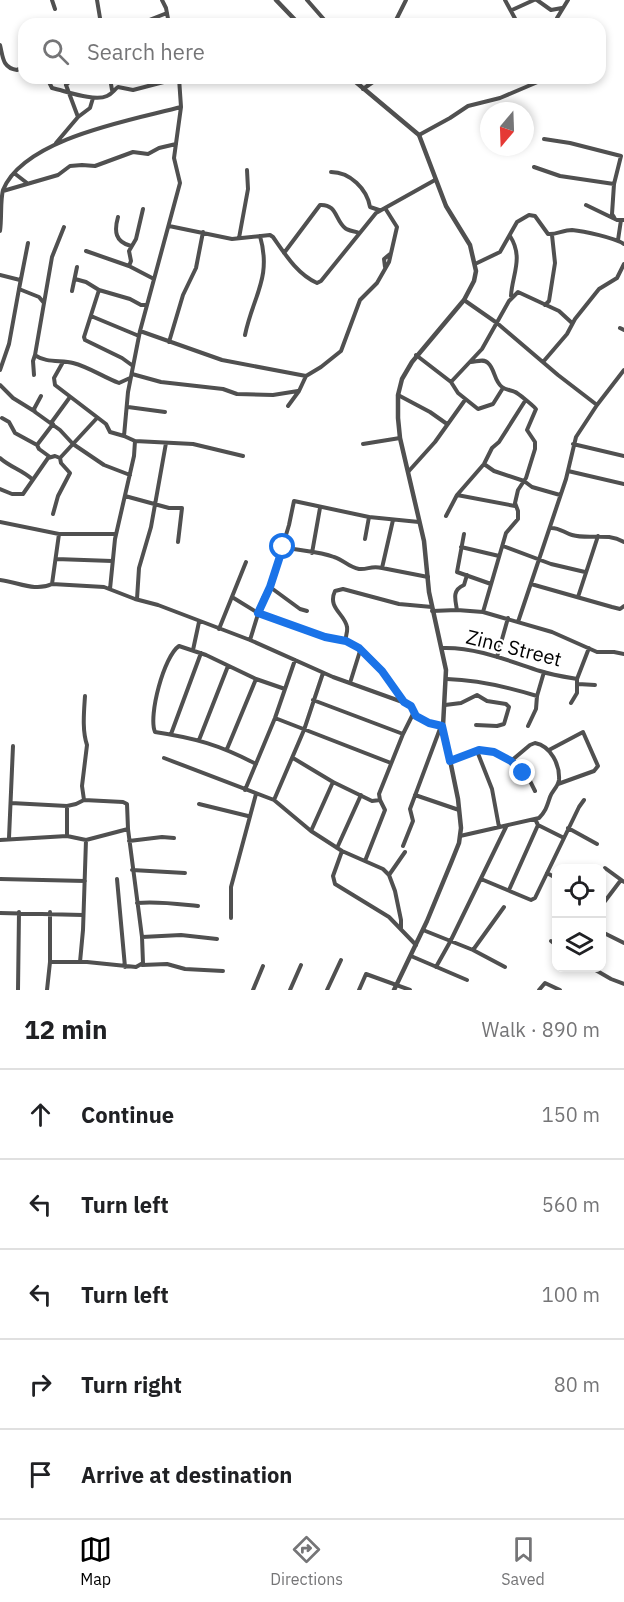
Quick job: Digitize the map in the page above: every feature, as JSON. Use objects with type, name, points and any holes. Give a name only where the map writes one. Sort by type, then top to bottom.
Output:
[{"type":"street","points":[[52,0],[55,9]]},
{"type":"street","points":[[97,0],[99,18]]},
{"type":"street","points":[[162,0],[168,18]]},
{"type":"street","points":[[276,0],[293,18]]},
{"type":"street","points":[[307,0],[323,18]]},
{"type":"street","points":[[397,18],[406,0]]},
{"type":"street","points":[[505,0],[515,18]]},
{"type":"street","points":[[512,10],[536,0],[551,10],[562,8]]},
{"type":"street","points":[[557,18],[568,0]]},
{"type":"street","points":[[154,18],[167,13]]},
{"type":"street","points":[[0,45],[1,58],[9,68],[18,69]]},
{"type":"street","points":[[50,84],[52,88],[60,88],[93,98],[109,95],[112,90],[121,87],[133,90],[156,84]]},
{"type":"street","points":[[111,84],[112,90]]},
{"type":"street","points":[[124,436],[131,376],[140,333],[180,183],[174,163],[181,107],[179,84]]},
{"type":"street","points":[[357,84],[419,135],[446,206],[468,240],[476,264],[474,281],[464,300],[416,355],[402,379],[398,395],[400,438],[427,555],[432,609],[443,648],[447,679],[442,726],[410,809],[413,821],[403,846]]},
{"type":"street","points":[[363,90],[368,84]]},
{"type":"street","points":[[419,135],[450,118],[464,107],[500,98],[533,84]]},
{"type":"street","points":[[60,88],[66,85],[78,117]]},
{"type":"street","points":[[56,143],[78,117],[90,108],[93,98]]},
{"type":"street","points":[[0,231],[2,191],[14,172],[33,157],[56,143],[80,134],[181,107]]},
{"type":"street","points":[[544,139],[619,154],[621,158],[614,184],[612,214],[614,217]]},
{"type":"street","points":[[2,191],[57,175],[70,166],[95,166],[133,152],[148,154],[159,148],[176,144]]},
{"type":"street","points":[[534,167],[560,176],[614,184]]},
{"type":"street","points":[[239,238],[248,189],[247,170]]},
{"type":"street","points":[[14,172],[27,183]]},
{"type":"street","points":[[288,406],[306,376],[341,351],[360,300],[377,284],[389,262],[397,227],[382,209],[370,207],[369,200],[355,181],[342,173],[331,172]]},
{"type":"street","points":[[169,226],[226,238],[273,237],[284,253],[306,276],[319,282],[382,209],[435,180]]},
{"type":"street","points":[[284,253],[321,205],[326,205],[333,210],[344,227],[359,233]]},
{"type":"street","points":[[586,206],[623,220],[618,240]]},
{"type":"street","points":[[129,266],[131,246],[136,239],[143,209]]},
{"type":"street","points":[[476,264],[500,252],[517,222],[529,215],[535,216],[545,233],[552,235],[571,230],[618,240],[624,244]]},
{"type":"street","points":[[118,217],[115,230],[117,238],[131,246]]},
{"type":"street","points":[[34,375],[33,361],[52,257],[64,227]]},
{"type":"street","points":[[169,342],[183,295],[196,268],[203,232]]},
{"type":"street","points":[[545,305],[549,301],[555,263],[552,235]]},
{"type":"street","points":[[245,335],[264,278],[264,256],[260,236]]},
{"type":"street","points":[[510,236],[514,242],[517,261],[512,298]]},
{"type":"street","points":[[0,370],[9,344],[28,243]]},
{"type":"street","points":[[86,251],[129,266],[154,279]]},
{"type":"street","points":[[543,362],[567,334],[572,323],[599,289],[617,279],[624,264]]},
{"type":"street","points":[[72,291],[77,267]]},
{"type":"street","points":[[0,275],[20,280]]},
{"type":"street","points":[[75,279],[86,282],[99,290],[147,305]]},
{"type":"street","points":[[19,289],[39,297],[44,304]]},
{"type":"street","points":[[99,290],[85,340],[133,366]]},
{"type":"street","points":[[451,382],[482,349],[516,293],[520,292],[562,313],[572,323]]},
{"type":"street","points":[[464,300],[497,323],[597,405]]},
{"type":"street","points":[[92,316],[222,360],[306,376]]},
{"type":"street","points":[[35,355],[39,358],[75,363],[118,383],[131,376],[223,389],[237,394],[299,391]]},
{"type":"street","points":[[416,355],[451,382],[458,393],[476,408],[484,408],[493,404],[503,388]]},
{"type":"street","points":[[471,363],[484,360],[488,362],[503,388],[517,393],[537,409],[527,430],[535,442],[535,449],[524,482],[518,490],[515,506],[518,519],[506,533],[483,612]]},
{"type":"street","points":[[63,362],[54,378],[55,386],[106,424],[110,432],[135,441],[193,444],[243,456]]},
{"type":"street","points":[[518,622],[568,471],[573,444],[579,431],[624,370]]},
{"type":"street","points":[[0,386],[13,398],[52,424],[74,444],[112,469],[130,475]]},
{"type":"street","points":[[398,395],[447,424]]},
{"type":"street","points":[[34,411],[41,396]]},
{"type":"street","points":[[38,445],[70,397]]},
{"type":"street","points":[[407,474],[465,400]]},
{"type":"street","points":[[591,400],[591,415]]},
{"type":"street","points":[[446,516],[457,495],[484,464],[492,448],[499,442],[525,401]]},
{"type":"street","points":[[128,407],[165,412]]},
{"type":"street","points":[[2,418],[9,422],[15,433],[38,445],[39,449],[51,457],[60,458]]},
{"type":"street","points":[[60,458],[97,418]]},
{"type":"street","points":[[363,444],[400,438]]},
{"type":"street","points":[[111,589],[116,534],[130,475],[135,441]]},
{"type":"street","points":[[137,599],[139,568],[150,531],[166,443]]},
{"type":"street","points":[[573,444],[624,456]]},
{"type":"street","points":[[0,489],[19,495],[23,494],[32,479],[51,457]]},
{"type":"street","points":[[0,458],[32,479]]},
{"type":"street","points":[[53,514],[57,496],[70,473],[61,463],[60,458]]},
{"type":"street","points":[[484,464],[494,471],[532,487],[560,495]]},
{"type":"street","points":[[568,471],[624,484]]},
{"type":"street","points":[[457,495],[515,506]]},
{"type":"street","points":[[125,496],[174,509],[182,508],[178,542]]},
{"type":"street","points":[[250,640],[283,547],[294,501],[369,517],[419,522]]},
{"type":"street","points":[[312,553],[320,508]]},
{"type":"street","points":[[365,539],[369,517]]},
{"type":"street","points":[[382,568],[393,520]]},
{"type":"street","points":[[0,522],[59,534],[116,534]]},
{"type":"street","points":[[550,528],[557,528],[574,536],[607,536],[624,542]]},
{"type":"street","points":[[52,584],[59,534]]},
{"type":"street","points":[[464,534],[456,569],[458,573],[491,584]]},
{"type":"street","points":[[578,597],[598,536]]},
{"type":"street","points":[[503,546],[540,560],[585,572]]},
{"type":"street","points":[[283,547],[333,556],[347,565],[362,569],[374,566],[428,577]]},
{"type":"street","points":[[461,547],[499,556]]},
{"type":"street","points":[[56,559],[112,561]]},
{"type":"street","points":[[219,629],[246,562]]},
{"type":"street","points":[[458,610],[455,594],[458,588],[464,585],[467,575]]},
{"type":"street","points":[[0,580],[12,581],[27,587],[52,584],[111,589],[250,640],[323,673],[410,704],[416,716],[442,726]]},
{"type":"street","points":[[531,584],[619,609],[624,606]]},
{"type":"street","points":[[270,587],[300,609],[308,611]]},
{"type":"street","points":[[346,641],[347,627],[334,603],[333,594],[343,589],[399,604],[432,609],[483,612],[552,632],[597,652],[624,654]]},
{"type":"street","points":[[232,597],[258,613],[325,637],[346,641],[360,649],[382,671],[404,702]]},
{"type":"street","points":[[496,657],[507,618]]},
{"type":"street","points":[[193,650],[199,621]]},
{"type":"street","points":[[256,764],[227,748],[154,731],[153,705],[173,651],[179,646],[193,650],[256,679],[285,689]]},
{"type":"street","name":"Zinc Street","points":[[443,648],[457,648],[496,657],[595,685]]},
{"type":"street","points":[[571,703],[577,693],[578,682],[589,648]]},
{"type":"street","points":[[350,683],[360,649]]},
{"type":"street","points":[[171,734],[201,653]]},
{"type":"street","points":[[245,790],[275,718],[295,660]]},
{"type":"street","points":[[199,740],[228,666]]},
{"type":"street","points":[[528,726],[536,709],[544,672]]},
{"type":"street","points":[[274,800],[304,730],[323,673]]},
{"type":"street","points":[[227,748],[256,679]]},
{"type":"street","points":[[447,679],[493,684],[537,696]]},
{"type":"street","points":[[445,705],[461,703],[477,695],[487,701],[506,704],[509,707],[504,724],[497,726],[476,724]]},
{"type":"street","points":[[84,800],[82,786],[87,744],[85,696]]},
{"type":"street","points":[[313,700],[403,734]]},
{"type":"street","points":[[365,861],[385,810],[380,800],[381,788],[387,779],[403,734],[414,712]]},
{"type":"street","points":[[275,718],[392,762]]},
{"type":"street","points":[[395,988],[423,930],[455,854],[460,836],[459,810],[442,726]]},
{"type":"street","points":[[460,836],[535,819],[545,811],[550,796],[558,784],[594,771],[598,766],[583,732],[549,750]]},
{"type":"street","points":[[511,761],[533,743],[539,743],[549,750],[557,764],[558,784]]},
{"type":"street","points":[[9,838],[13,746]]},
{"type":"street","points":[[450,761],[477,751],[498,753],[527,775],[535,791]]},
{"type":"street","points":[[477,751],[492,789],[499,827]]},
{"type":"street","points":[[292,758],[372,801],[380,800]]},
{"type":"street","points":[[164,759],[274,800],[311,831],[337,848],[379,866],[389,875],[399,911],[400,928]]},
{"type":"street","points":[[311,831],[333,782]]},
{"type":"street","points":[[231,918],[231,887],[248,816],[256,794]]},
{"type":"street","points":[[337,848],[361,795]]},
{"type":"street","points":[[415,795],[459,810]]},
{"type":"street","points":[[11,803],[67,806],[84,800],[127,804],[132,870],[142,937],[144,961],[141,965]]},
{"type":"street","points":[[481,879],[531,900],[535,898],[584,800]]},
{"type":"street","points":[[199,804],[248,816]]},
{"type":"street","points":[[67,806],[67,836]]},
{"type":"street","points":[[509,890],[537,825],[535,819]]},
{"type":"street","points":[[537,825],[564,838]]},
{"type":"street","points":[[436,967],[506,826]]},
{"type":"street","points":[[568,828],[597,844]]},
{"type":"street","points":[[0,840],[67,836],[86,840],[128,829]]},
{"type":"street","points":[[129,841],[174,838]]},
{"type":"street","points":[[80,962],[86,840]]},
{"type":"street","points":[[342,851],[333,876],[335,884],[384,914],[416,945]]},
{"type":"street","points":[[389,875],[405,852]]},
{"type":"street","points":[[606,869],[623,881],[606,900]]},
{"type":"street","points":[[132,870],[185,873]]},
{"type":"street","points":[[547,873],[552,876]]},
{"type":"street","points":[[0,879],[85,882]]},
{"type":"street","points":[[117,879],[126,967]]},
{"type":"street","points":[[137,903],[158,902],[198,906]]},
{"type":"street","points":[[473,950],[504,907]]},
{"type":"street","points":[[18,990],[19,912]]},
{"type":"street","points":[[0,913],[50,912],[83,915]]},
{"type":"street","points":[[47,990],[50,962],[50,912]]},
{"type":"street","points":[[423,930],[473,950],[505,967]]},
{"type":"street","points":[[606,934],[624,943]]},
{"type":"street","points":[[142,937],[181,935],[217,939]]},
{"type":"street","points":[[411,956],[467,980]]},
{"type":"street","points":[[327,990],[341,960]]},
{"type":"street","points":[[50,962],[80,962],[126,967],[167,964],[185,969],[223,971]]},
{"type":"street","points":[[290,990],[302,965]]},
{"type":"street","points":[[253,990],[263,966]]},
{"type":"street","points":[[599,972],[624,984]]},
{"type":"street","points":[[359,990],[366,974],[395,988],[411,990]]},
{"type":"street","points":[[539,990],[545,983],[560,990]]},
{"type":"route","points":[[283,547],[270,587],[258,613],[325,637],[346,641],[359,648],[382,671],[404,702],[411,706],[416,716],[429,723],[442,726],[450,761],[479,750],[494,752],[502,754],[523,773]]}]
